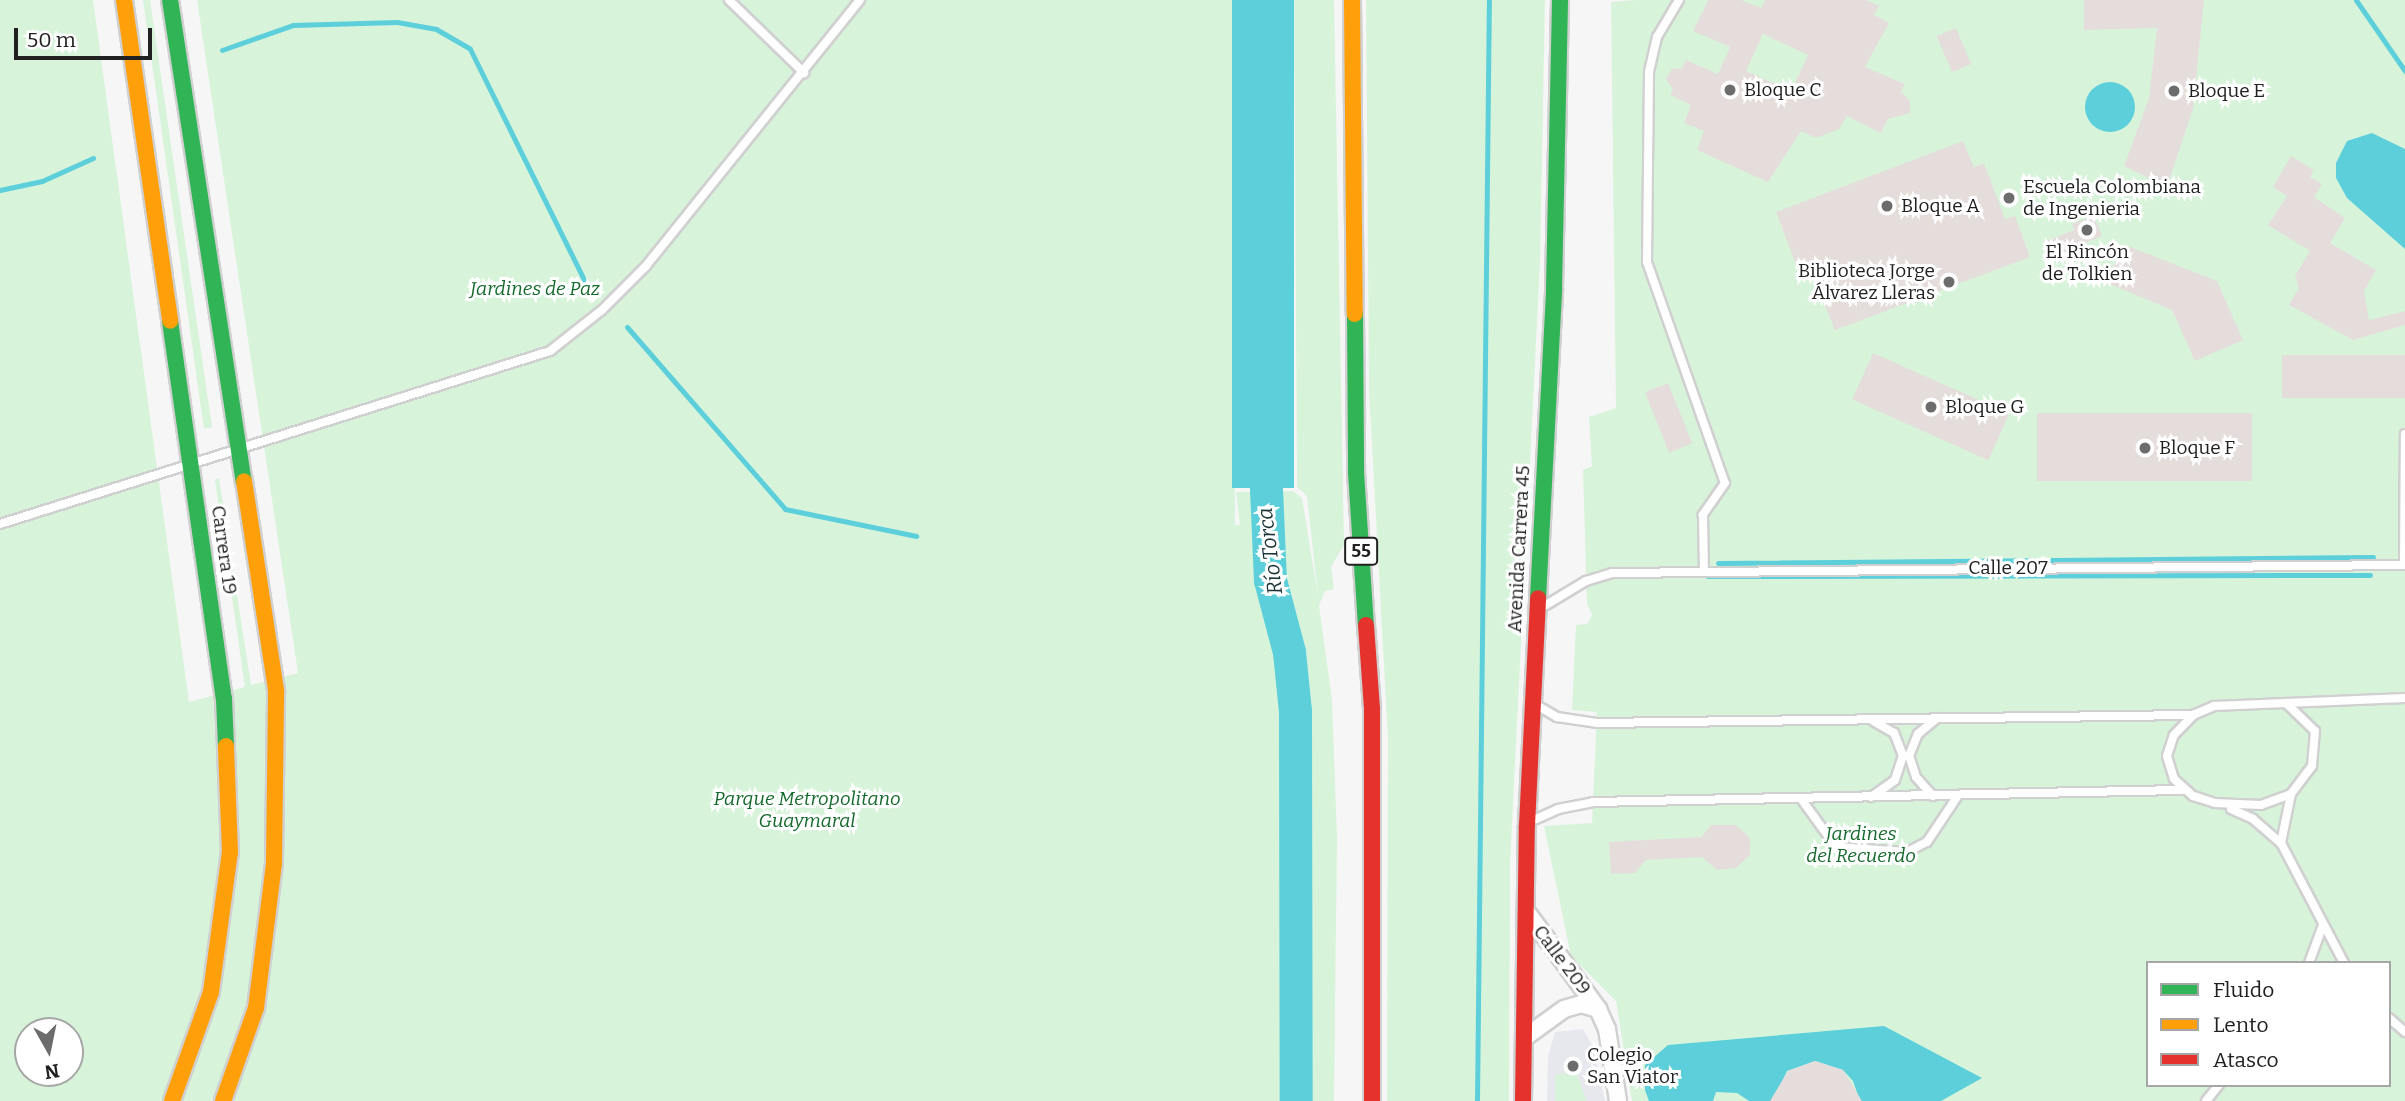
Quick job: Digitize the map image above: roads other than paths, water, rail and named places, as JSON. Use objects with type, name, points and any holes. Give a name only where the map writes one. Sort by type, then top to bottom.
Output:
[{"type":"main road","name":"Carrera 19","points":[[124,0],[224,699],[230,852],[211,992],[172,1101]]},
{"type":"main road","name":"Carrera 19","points":[[170,0],[276,690],[274,863],[256,1008],[223,1101]]},
{"type":"main road","name":"55","points":[[1352,0],[1356,472],[1373,722],[1372,1101]]},
{"type":"main road","name":"Avenida Carrera 45","points":[[1523,1101],[1527,825],[1554,288],[1560,0]]},
{"type":"street","name":"Calle 209","points":[[1525,911],[1598,1009],[1607,1029],[1618,1101]]},
{"type":"street","name":"Calle 209","points":[[1524,1038],[1564,1009],[1581,1004],[1598,1009]]},
{"type":"lane","points":[[729,0],[804,73]]},
{"type":"lane","points":[[0,524],[550,351],[602,310],[646,266],[804,73],[860,0]]},
{"type":"lane","points":[[1679,0],[1657,37],[1649,72],[1647,262],[1725,483],[1703,514],[1704,570]]},
{"type":"lane","points":[[2404,565],[2405,433]]},
{"type":"lane","name":"Calle 207","points":[[1537,613],[1586,581],[1612,573],[2404,565]]},
{"type":"lane","points":[[1533,703],[1557,717],[1597,723],[2193,715],[2241,702],[2286,704],[2405,698]]},
{"type":"lane","points":[[2281,843],[2291,794],[2312,766],[2315,740],[2304,716],[2286,704]]},
{"type":"lane","points":[[2183,790],[2169,769],[2167,756],[2174,734],[2193,715]]},
{"type":"lane","points":[[1934,796],[1916,777],[1909,756],[1918,734],[1937,718]]},
{"type":"lane","points":[[1867,719],[1894,733],[1903,756],[1895,780],[1868,798]]},
{"type":"lane","points":[[1527,825],[1558,808],[1593,802],[1957,797],[2183,790],[2253,818],[2281,843],[2343,961]]},
{"type":"lane","points":[[2215,803],[2261,805],[2291,794]]},
{"type":"lane","points":[[1802,800],[1836,847],[1907,852],[1927,842],[1957,797]]},
{"type":"lane","points":[[2310,961],[2323,925]]},
{"type":"lane","points":[[2391,1020],[2405,1032]]},
{"type":"lane","points":[[2206,1101],[2214,1097]]},
{"type":"water","points":[[1232,0],[1294,0],[1294,488],[1232,488]]},
{"type":"water","points":[[2110,82],[2127,90],[2135,107],[2127,124],[2110,132],[2093,124],[2085,107],[2093,90]]},
{"type":"water","points":[[2372,133],[2405,149],[2405,249],[2347,198],[2336,178],[2336,163],[2347,141]]},
{"type":"water","points":[[1884,1026],[1982,1078],[1941,1101],[1860,1101],[1853,1081],[1843,1070],[1815,1061],[1787,1071],[1773,1101],[1749,1101],[1737,1093],[1716,1092],[1713,1101],[1649,1101],[1645,1090],[1645,1065],[1668,1045]]},
{"type":"waterway","points":[[1477,1101],[1489,0]]},
{"type":"waterway","points":[[2356,0],[2405,71]]},
{"type":"waterway","points":[[222,50],[293,25],[397,22],[436,29],[470,49],[585,282]]},
{"type":"waterway","points":[[0,190],[42,181],[93,158]]},
{"type":"waterway","points":[[627,327],[785,509],[916,536]]},
{"type":"waterway","name":"Río Torca","points":[[1264,443],[1270,580],[1289,652],[1295,711],[1296,1101]]},
{"type":"waterway","points":[[1718,563],[2373,557]]},
{"type":"waterway","points":[[1707,576],[2370,575]]},
{"type":"place","name":"Bloque C","points":[[1730,90]]},
{"type":"place","name":"Bloque E","points":[[2174,91]]},
{"type":"place","name":"Escuela Colombiana de Ingenieria","points":[[2009,198]]},
{"type":"place","name":"Bloque A","points":[[1887,206]]},
{"type":"place","name":"El Rincón de Tolkien","points":[[2087,230]]},
{"type":"place","name":"Biblioteca Jorge Álvarez Lleras","points":[[1949,282]]},
{"type":"place","name":"Bloque G","points":[[1931,407]]},
{"type":"place","name":"Bloque F","points":[[2145,448]]},
{"type":"place","name":"Colegio San Viator","points":[[1573,1066]]},
{"type":"park label","name":"Jardines de Paz","points":[[535,289]]},
{"type":"park label","name":"Parque Metropolitano Guaymaral","points":[[807,810]]},
{"type":"park label","name":"Jardines del Recuerdo","points":[[1861,845]]}]
